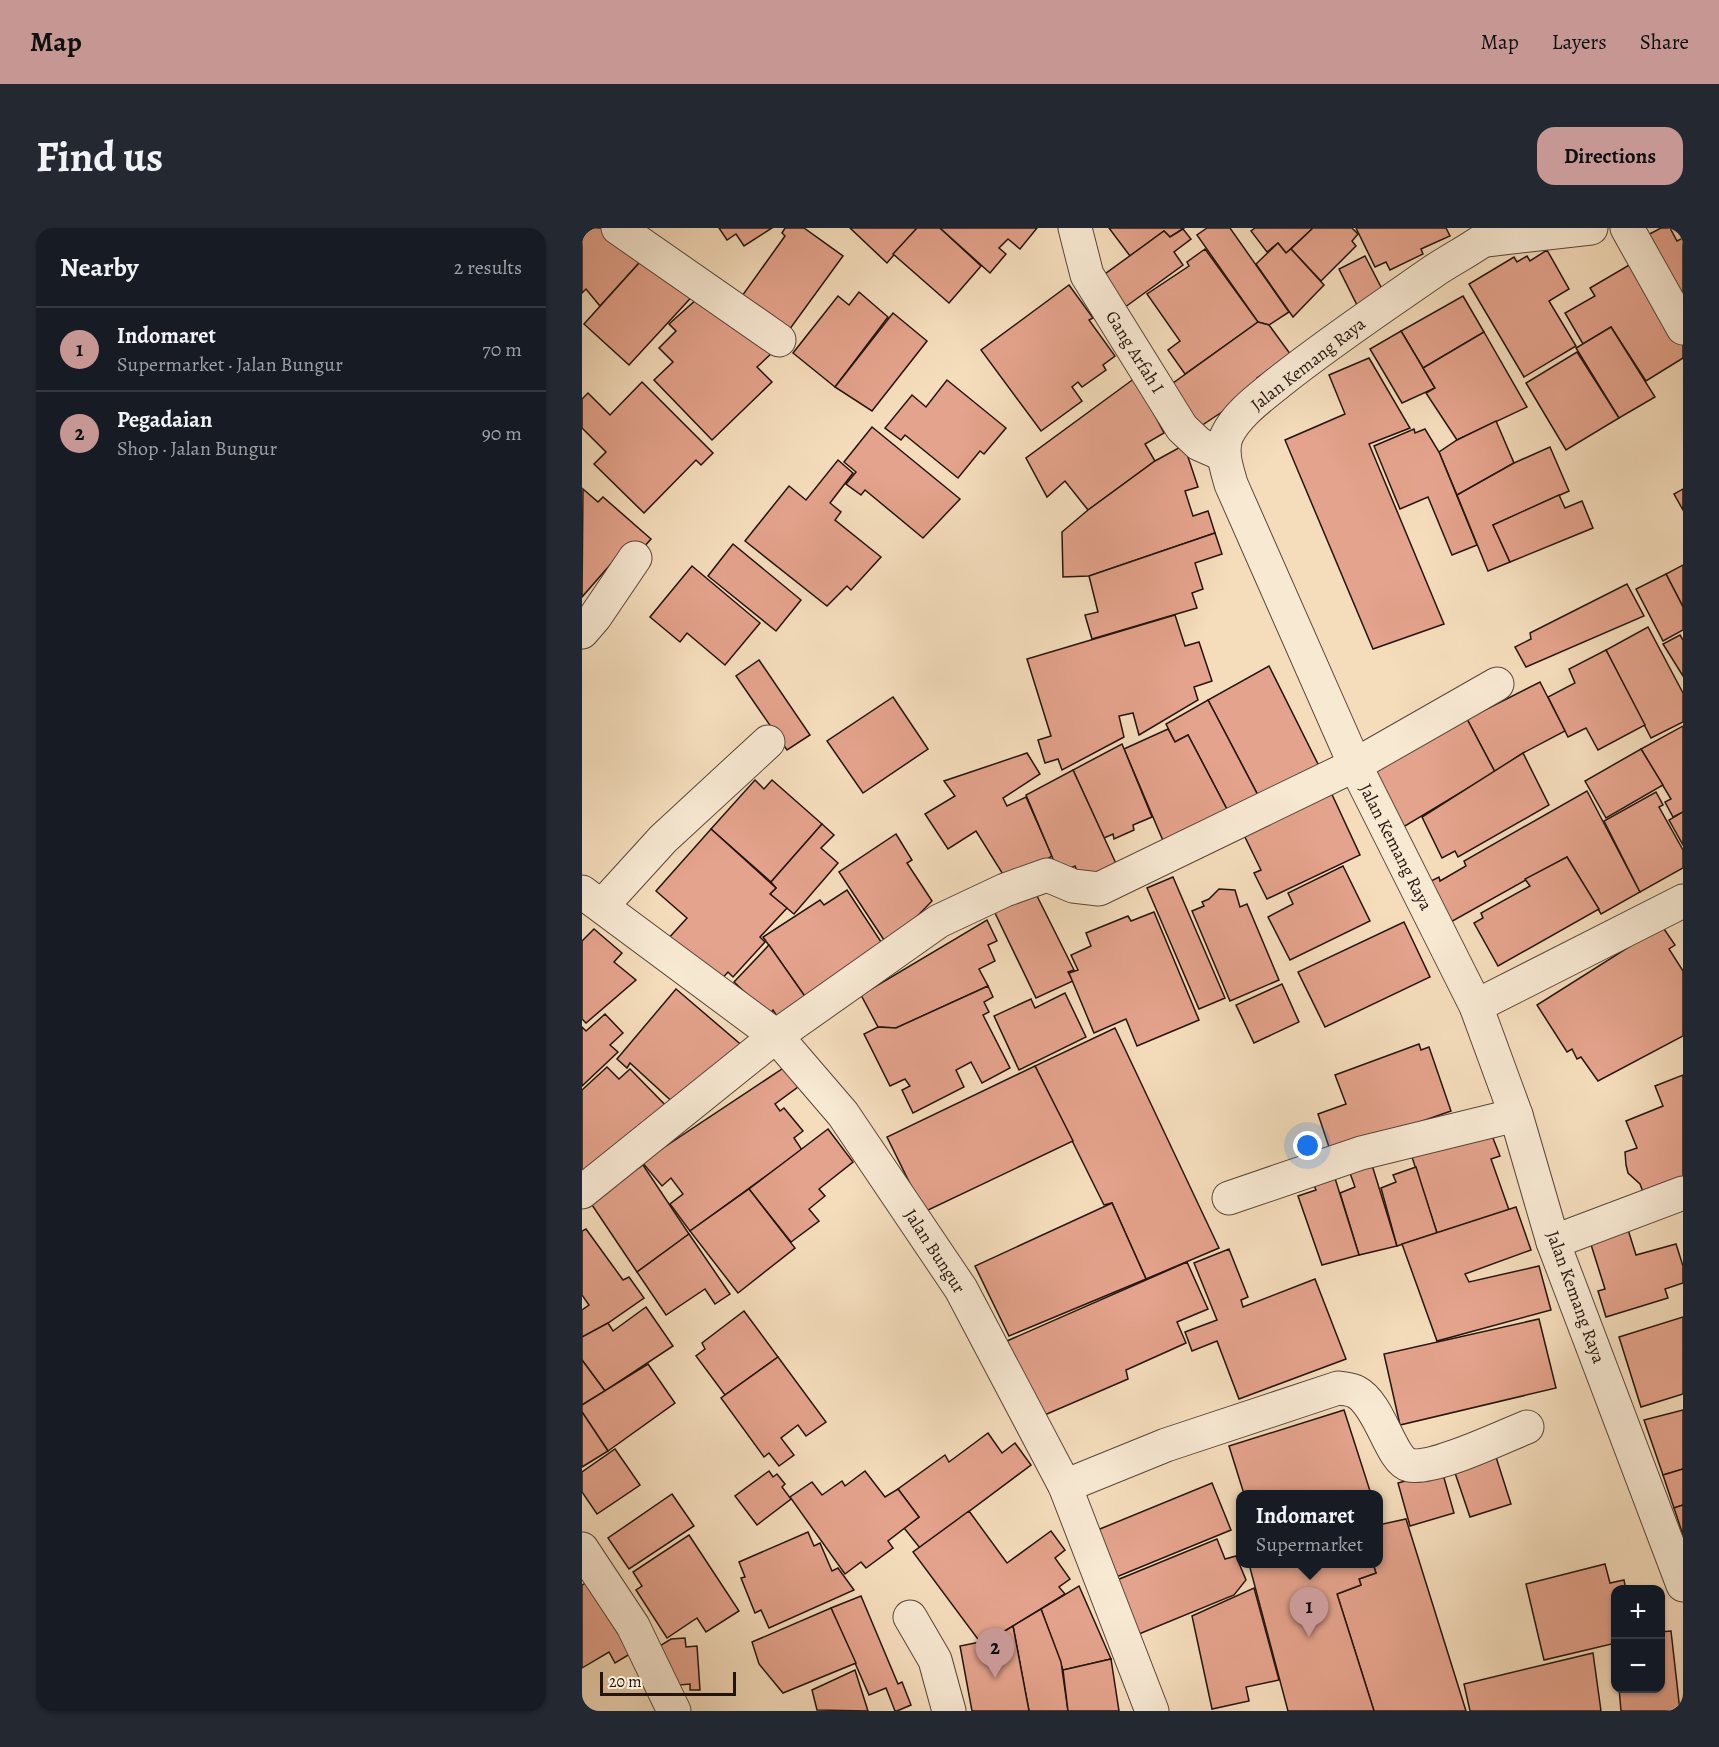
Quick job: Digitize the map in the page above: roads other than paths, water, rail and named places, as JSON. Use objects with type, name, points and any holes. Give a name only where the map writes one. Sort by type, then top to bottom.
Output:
[{"type":"street","points":[[618,228],[779,340]]},
{"type":"street","name":"Gang Arfah I","points":[[1075,228],[1087,275],[1182,428],[1199,444],[1224,455]]},
{"type":"street","points":[[1492,234],[1592,228]]},
{"type":"street","points":[[1627,228],[1683,328]]},
{"type":"street","name":"Jalan Kemang Raya","points":[[1492,234],[1428,275],[1306,361],[1256,401],[1236,422],[1227,436],[1224,455],[1232,484],[1355,765],[1476,1006],[1516,1115],[1553,1242],[1683,1585]]},
{"type":"street","points":[[582,632],[595,617],[635,558]]},
{"type":"street","points":[[582,1192],[776,1036],[939,921],[1005,890],[1047,875],[1072,885],[1098,889],[1355,765],[1497,684]]},
{"type":"street","points":[[592,899],[663,839],[768,742]]},
{"type":"street","name":"Jalan Bungur","points":[[592,899],[776,1036],[843,1114],[961,1290],[1065,1486],[1152,1711]]},
{"type":"street","points":[[1476,1006],[1683,901]]},
{"type":"street","points":[[1228,1198],[1360,1153],[1516,1115]]},
{"type":"street","points":[[1553,1242],[1683,1193]]},
{"type":"street","points":[[1065,1486],[1166,1445],[1338,1388],[1355,1391],[1367,1401],[1388,1434],[1396,1456],[1407,1465],[1429,1465],[1527,1427]]},
{"type":"street","points":[[582,1549],[633,1626],[674,1711]]},
{"type":"street","points":[[910,1617],[935,1660],[948,1711]]},
{"type":"place","name":"Indomaret","points":[[1309,1637]]},
{"type":"place","name":"Pegadaian","points":[[995,1678]]}]
